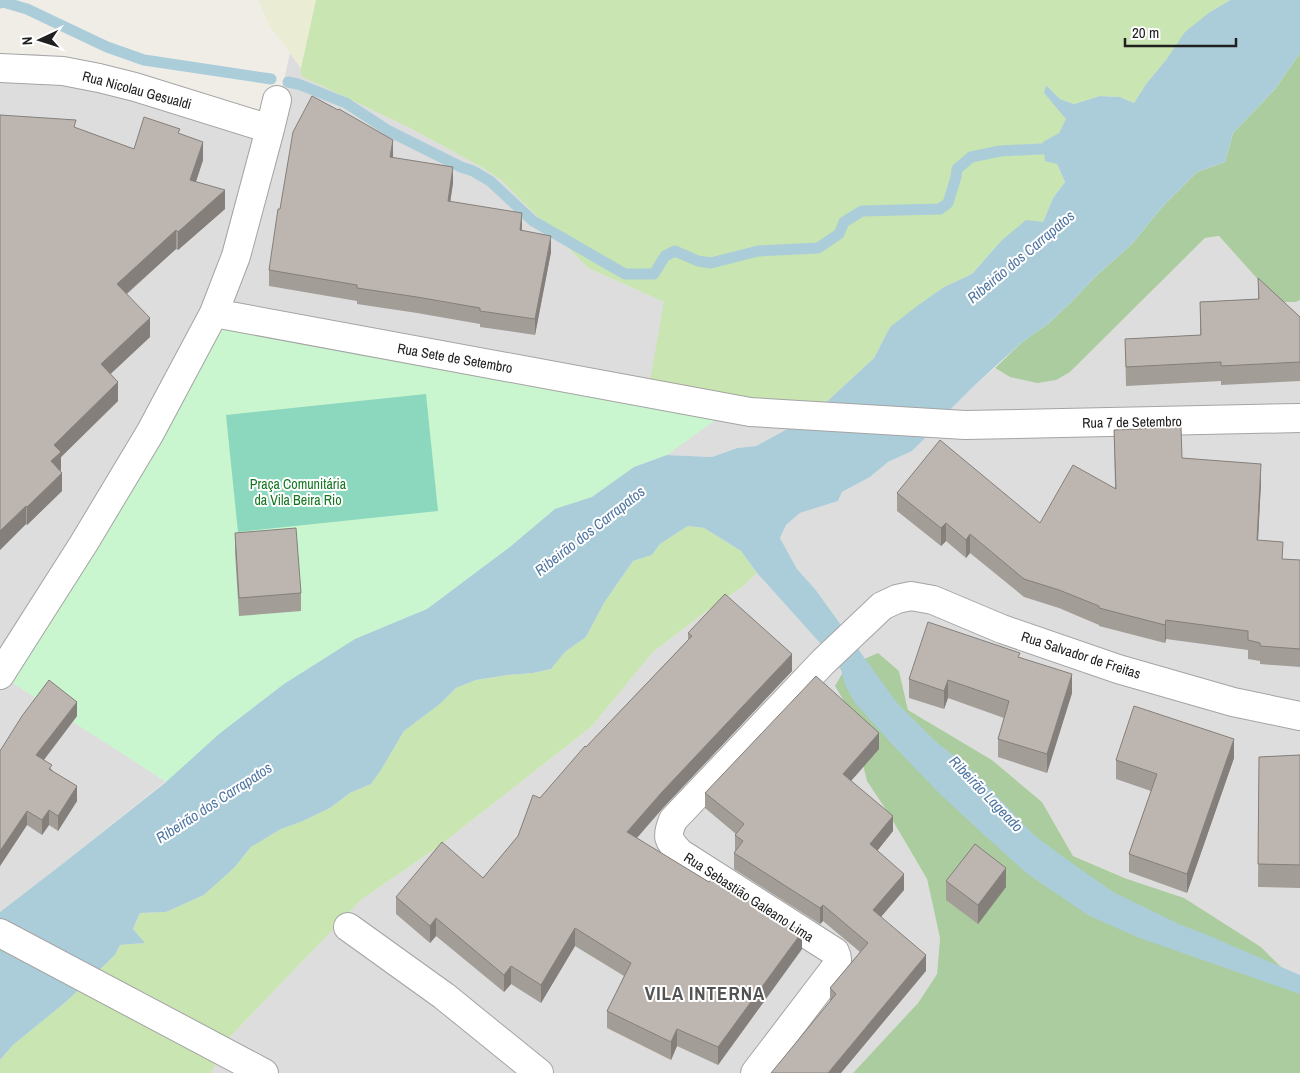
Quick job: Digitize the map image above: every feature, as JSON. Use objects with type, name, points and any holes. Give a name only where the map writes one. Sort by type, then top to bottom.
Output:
[{"type":"street","name":"Rua Nicolau Gesualdi","points":[[0,68],[63,71],[99,78],[135,87],[270,129]]},
{"type":"street","points":[[0,675],[84,544],[150,433],[214,313],[236,256],[277,100]]},
{"type":"street","name":"Rua Sete de Setembro","points":[[214,313],[750,412],[792,414]]},
{"type":"street","name":"Rua 7 de Setembro","points":[[792,414],[964,425],[1300,418]]},
{"type":"street","name":"Rua Salvador de Freitas","points":[[871,618],[882,606],[897,599],[911,596],[933,600],[1002,629],[1118,669],[1233,702],[1300,716]]},
{"type":"street","name":"Rua Sebastião Galeano Lima","points":[[755,1073],[835,968],[837,957],[835,952],[680,853],[671,843],[669,832],[673,820],[823,662],[871,618]]},
{"type":"street","points":[[348,927],[444,996],[539,1073]]},
{"type":"street","points":[[0,933],[264,1073]]},
{"type":"shaded area","points":[[290,53],[301,68],[301,76],[412,129],[483,168],[502,181],[588,268],[664,302],[821,407],[789,428],[756,446],[737,448],[712,457],[667,455],[634,467],[592,497],[181,769],[0,912],[0,54],[37,54],[102,67],[274,125]]},
{"type":"shaded area","points":[[1219,236],[1278,302],[1296,302],[1300,300],[1300,975],[1281,967],[1261,947],[1127,879],[1073,856],[1042,802],[992,760],[908,710],[899,671],[868,662],[815,589],[797,569],[780,538],[786,525],[800,513],[838,501],[842,492],[870,477],[888,462],[912,451],[976,384],[995,368],[1010,377],[1070,372],[1205,238]]},
{"type":"shaded area","points":[[757,573],[820,643],[841,670],[850,711],[887,811],[927,879],[940,938],[937,974],[918,1003],[853,1073],[211,1073],[229,1038],[362,899],[438,847],[591,727],[653,652],[743,586]]},
{"type":"green space","points":[[258,0],[316,0],[301,68],[269,25]]},
{"type":"green space","points":[[316,0],[1230,0],[1210,12],[1166,60],[1146,84],[1134,103],[1120,97],[1100,96],[1074,104],[1060,99],[1046,85],[1044,93],[1067,119],[1059,133],[1057,164],[1065,182],[1053,198],[1043,222],[1001,241],[972,274],[944,287],[890,327],[874,358],[821,407],[649,386],[664,302],[588,268],[502,181],[483,168],[412,129],[301,76],[301,68]]},
{"type":"green space","points":[[1300,53],[1300,300],[1296,302],[1278,302],[1219,236],[1205,238],[1070,372],[1056,380],[1037,383],[1010,377],[995,368],[1021,343],[1049,323],[1096,276],[1132,244],[1162,207],[1197,172],[1225,162],[1233,133],[1275,89]]},
{"type":"green space","name":"Praça Comunitária da Vila Beira Rio","points":[[217,317],[725,413],[667,455],[634,467],[592,497],[555,509],[510,547],[427,609],[355,639],[166,782],[2,676]]},
{"type":"green space","points":[[426,394],[438,511],[238,532],[226,415]]},
{"type":"green space","points":[[688,526],[704,528],[741,551],[757,573],[743,586],[653,652],[591,727],[438,847],[362,899],[229,1038],[211,1073],[0,1073],[0,1060],[13,1045],[67,1001],[115,955],[120,945],[144,943],[133,929],[140,913],[166,912],[204,895],[234,868],[251,847],[281,829],[330,808],[350,793],[371,784],[404,731],[440,704],[456,688],[476,680],[551,669],[565,652],[586,637],[604,603],[633,561],[652,555],[660,544]]},
{"type":"green space","points":[[878,653],[899,671],[908,710],[992,760],[1042,802],[1073,856],[1127,879],[1184,898],[1261,947],[1300,986],[1300,1073],[853,1073],[918,1003],[937,974],[940,938],[927,879],[867,781],[850,711],[835,686],[846,667]]},
{"type":"water","points":[[1230,0],[1300,0],[1300,53],[1275,89],[1233,133],[1225,162],[1197,172],[1162,207],[1132,244],[1096,276],[1049,323],[1021,343],[976,384],[912,451],[888,462],[870,477],[842,492],[838,501],[800,513],[786,525],[780,538],[797,569],[815,589],[897,703],[935,741],[974,772],[1035,836],[1113,892],[1181,925],[1300,975],[1300,994],[1137,937],[1088,915],[1029,875],[939,793],[855,703],[846,687],[841,670],[828,652],[757,573],[741,551],[704,528],[688,526],[660,544],[652,555],[633,561],[604,603],[586,637],[565,652],[551,669],[476,680],[456,688],[440,704],[404,731],[371,784],[350,793],[330,808],[281,829],[251,847],[234,868],[204,895],[166,912],[140,913],[133,929],[145,943],[120,945],[115,955],[67,1001],[13,1045],[0,1060],[0,912],[166,782],[219,734],[284,684],[355,639],[427,609],[510,547],[555,509],[592,497],[634,467],[667,455],[712,457],[737,448],[756,446],[789,428],[821,407],[874,358],[890,327],[944,287],[972,274],[1001,241],[1026,220],[1043,222],[1053,198],[1065,182],[1057,164],[1045,161],[1043,142],[1059,133],[1066,119],[1044,93],[1046,85],[1060,99],[1074,104],[1100,96],[1120,97],[1134,103],[1185,32],[1210,12]]},
{"type":"building","points":[[312,96],[393,140],[390,157],[453,167],[448,201],[522,213],[520,230],[551,236],[535,319],[480,311],[480,308],[357,288],[357,285],[269,270],[278,209],[280,209],[293,132]]},
{"type":"building","points":[[0,115],[76,120],[74,127],[134,149],[144,117],[180,129],[178,133],[203,142],[190,180],[225,190],[178,232],[176,230],[117,284],[150,318],[101,364],[118,382],[54,445],[61,452],[51,461],[62,473],[0,531]]},
{"type":"building","points":[[1258,278],[1300,317],[1300,362],[1221,366],[1221,362],[1126,367],[1125,339],[1201,335],[1200,302],[1259,299]]},
{"type":"building","points":[[1181,427],[1182,458],[1261,464],[1257,540],[1283,542],[1282,559],[1300,560],[1300,649],[1260,646],[1260,643],[1248,640],[1248,631],[1166,620],[1165,625],[1099,608],[1099,606],[1059,590],[1024,579],[970,534],[966,540],[946,523],[941,528],[897,493],[940,440],[1040,523],[1073,465],[1116,489],[1114,430]]},
{"type":"building","points":[[296,528],[301,593],[239,598],[235,533]]},
{"type":"building","points":[[725,594],[792,654],[662,792],[627,832],[709,882],[714,876],[802,932],[718,1047],[677,1029],[671,1042],[607,1011],[631,963],[575,928],[541,985],[511,966],[504,975],[436,918],[430,926],[396,897],[442,842],[483,878],[518,836],[533,795],[540,798],[585,746],[692,636],[688,633]]},
{"type":"building","points":[[928,622],[1020,653],[1018,657],[1072,674],[1047,754],[998,739],[1009,701],[948,680],[944,691],[909,679]]},
{"type":"building","points":[[816,676],[879,733],[843,774],[893,816],[870,844],[904,874],[873,910],[926,955],[828,1073],[771,1073],[836,994],[830,988],[868,943],[823,905],[820,908],[734,853],[743,841],[735,835],[744,824],[705,793]]},
{"type":"building","points":[[49,680],[77,702],[36,755],[52,765],[49,769],[77,786],[58,816],[49,810],[42,820],[27,811],[0,851],[0,751],[22,716]]},
{"type":"building","points":[[1134,706],[1234,739],[1187,874],[1129,854],[1157,774],[1116,760]]},
{"type":"building","points":[[1300,755],[1300,865],[1258,864],[1259,757]]},
{"type":"building","points":[[975,844],[1006,868],[978,905],[946,881]]},
{"type":"waterway","points":[[0,3],[3,2],[27,9],[107,47],[144,60],[271,79]]},
{"type":"waterway","points":[[288,82],[298,84],[346,103],[389,131],[461,167],[473,171],[490,181],[533,221],[625,274],[654,274],[665,256],[675,251],[698,261],[711,263],[758,251],[818,248],[839,234],[844,222],[862,211],[940,209],[948,203],[957,169],[971,157],[1000,151],[1059,148]]},
{"type":"district","name":"VILA INTERNA","points":[[705,993]]},
{"type":"water label","name":"Ribeirão dos Carrapatos","points":[[1021,257]]},
{"type":"water label","name":"Ribeirão dos Carrapatos","points":[[590,531]]},
{"type":"water label","name":"Ribeirão Lageado","points":[[986,794]]},
{"type":"water label","name":"Ribeirão dos Carrapatos","points":[[214,803]]}]
